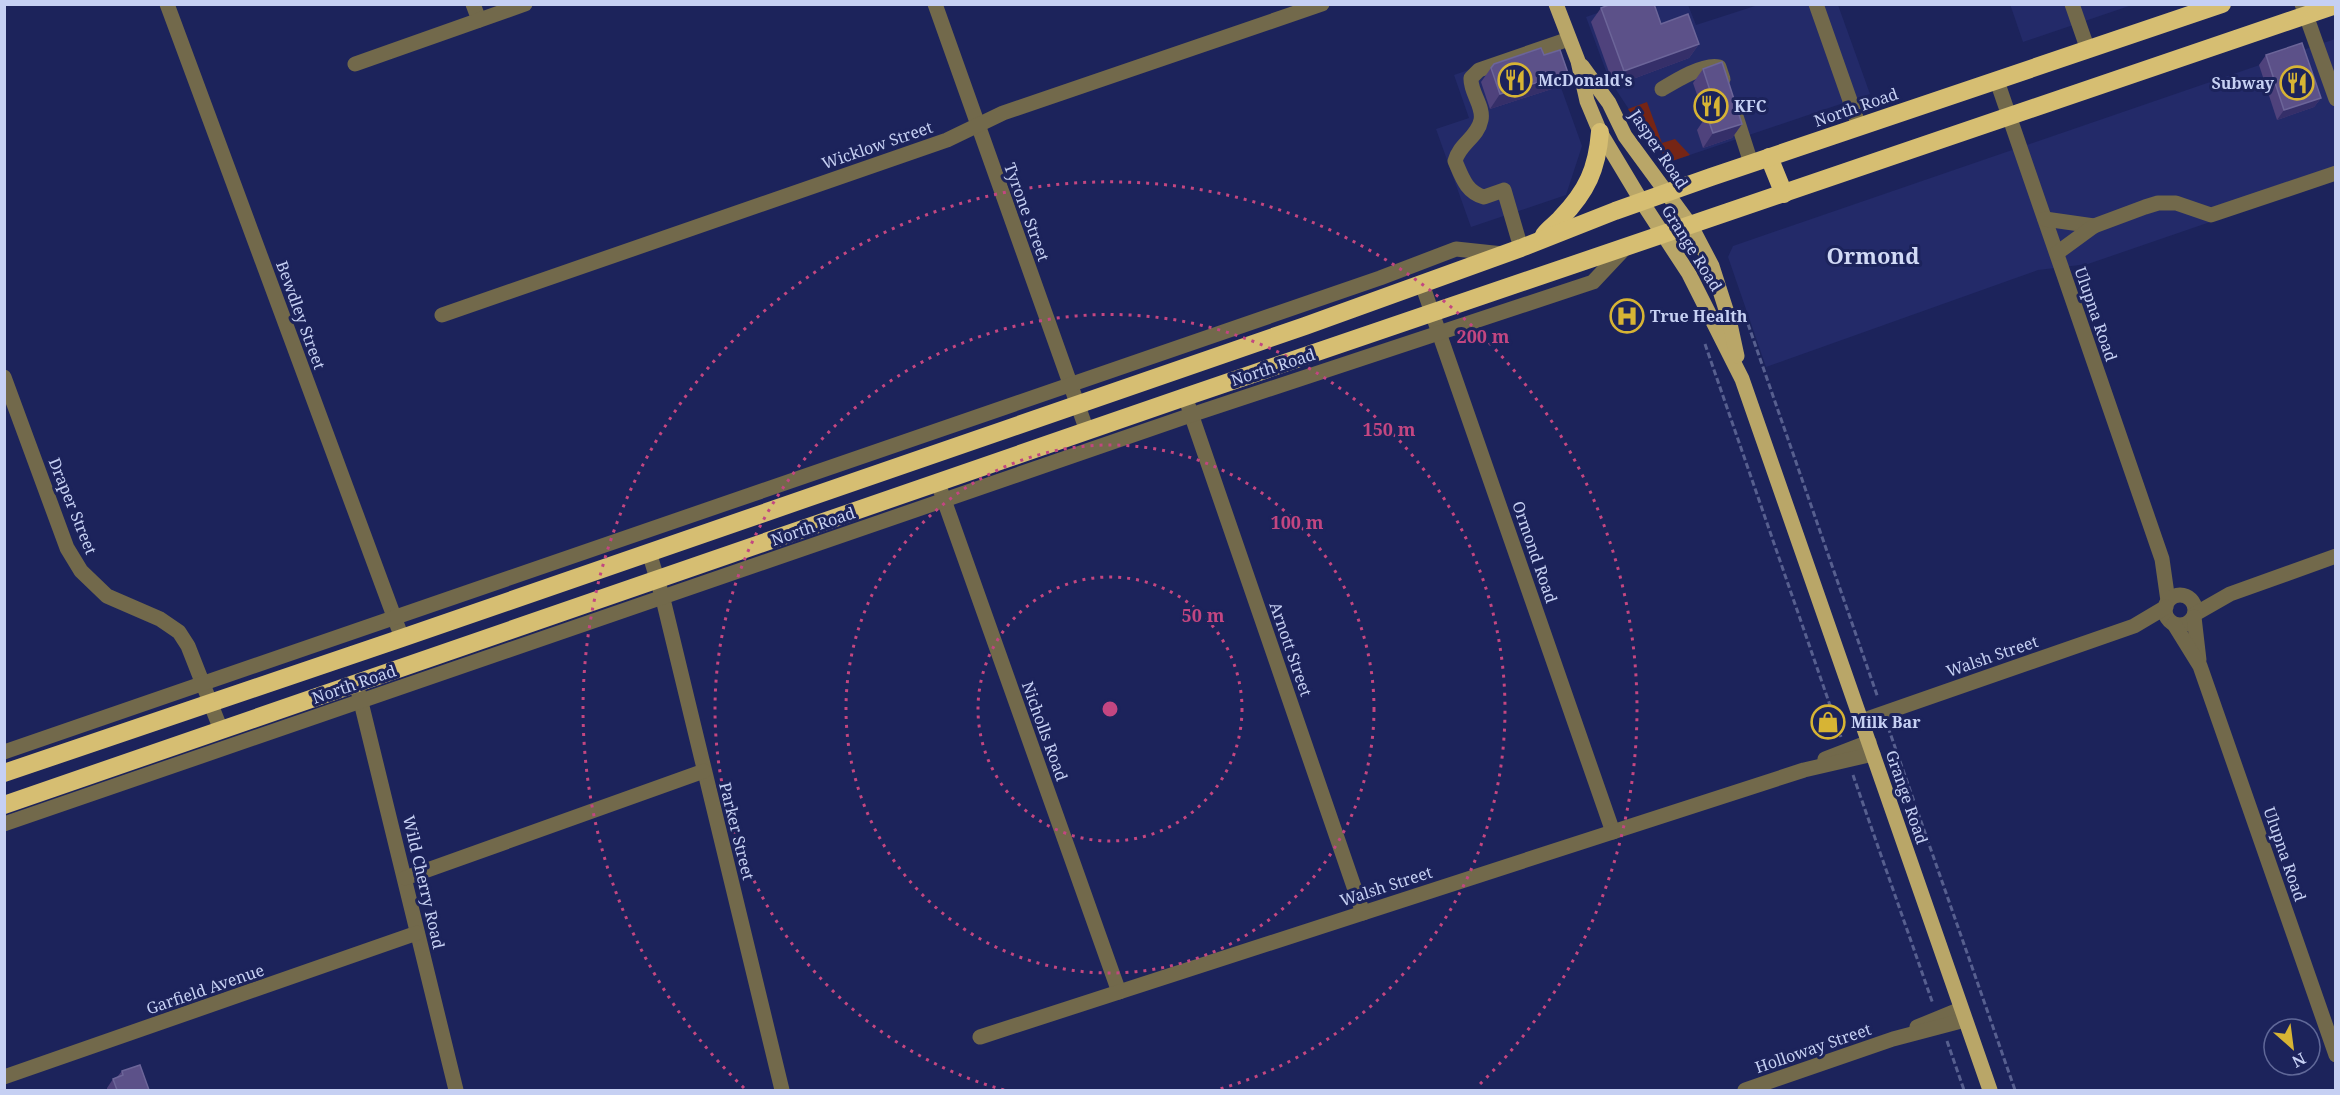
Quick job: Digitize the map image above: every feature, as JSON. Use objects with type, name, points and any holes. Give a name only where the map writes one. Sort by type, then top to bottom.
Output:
[{"type":"highway","name":"North Road","points":[[4,773],[402,638],[1422,284],[1751,163],[2222,4]]},
{"type":"highway","name":"North Road","points":[[4,805],[1185,397],[2009,117],[2304,10],[2336,5]]},
{"type":"highway","points":[[1543,240],[1548,229],[1561,218],[1585,188],[1598,157],[1600,132]]},
{"type":"highway","points":[[1769,157],[1784,194]]},
{"type":"main road","name":"Jasper Road","points":[[1556,4],[1578,61],[1587,101],[1600,132],[1642,202]]},
{"type":"main road","name":"Jasper Road","points":[[1578,61],[1609,104],[1625,136],[1691,226]]},
{"type":"main road","name":"Grange Road","points":[[1642,202],[1689,274],[1742,379]]},
{"type":"main road","name":"Grange Road","points":[[1691,226],[1712,266],[1729,318],[1742,379],[1990,1090]]},
{"type":"street","name":"Bewdley Street","points":[[167,4],[402,638]]},
{"type":"street","points":[[473,4],[479,20]]},
{"type":"street","points":[[355,64],[525,4]]},
{"type":"street","name":"Tyrone Street","points":[[935,4],[1087,431]]},
{"type":"street","name":"Wicklow Street","points":[[442,315],[947,140],[1003,112],[1322,4]]},
{"type":"street","points":[[1816,4],[1859,126]]},
{"type":"street","points":[[2072,4],[2088,50]]},
{"type":"street","points":[[2304,10],[2336,99]]},
{"type":"street","points":[[1513,251],[1504,190],[1484,197],[1475,194],[1465,185],[1455,161],[1457,153],[1479,127],[1481,120],[1471,78],[1479,70],[1569,39]]},
{"type":"street","points":[[1662,89],[1682,77],[1712,65],[1719,67],[1751,163]]},
{"type":"street","name":"Ulupna Road","points":[[1997,81],[2162,558],[2191,606],[2200,666],[2336,1055]]},
{"type":"street","points":[[2057,253],[2094,226],[2158,203],[2176,203],[2211,214],[2336,173]]},
{"type":"street","points":[[2045,219],[2094,226]]},
{"type":"street","name":"North Road","points":[[4,753],[1380,278],[1456,249],[1513,251]]},
{"type":"street","name":"North Road","points":[[4,824],[663,599],[1191,415],[1593,282],[1624,249]]},
{"type":"street","name":"Ormond Road","points":[[1422,284],[1613,832]]},
{"type":"street","name":"Draper Street","points":[[4,377],[67,548],[81,571],[106,596],[160,620],[179,632],[188,646],[221,730]]},
{"type":"street","name":"Arnott Street","points":[[1185,397],[1363,913]]},
{"type":"street","name":"Nicholls Road","points":[[938,483],[1119,992]]},
{"type":"street","name":"Parker Street","points":[[649,552],[663,599],[782,1090]]},
{"type":"street","points":[[2191,606],[2184,625],[2173,623],[2166,615],[2167,604],[2175,596],[2191,606],[2336,556]]},
{"type":"street","name":"Ulupna Road","points":[[2162,558],[2167,604]]},
{"type":"street","name":"Walsh Street","points":[[1862,721],[2134,626],[2167,604]]},
{"type":"street","name":"Ulupna Road","points":[[2173,623],[2200,666]]},
{"type":"street","name":"Walsh Street","points":[[2134,626],[2173,623]]},
{"type":"street","name":"Wild Cherry Road","points":[[357,682],[360,702],[456,1090]]},
{"type":"street","name":"Walsh Street","points":[[980,1037],[1871,748]]},
{"type":"street","points":[[405,878],[704,771]]},
{"type":"street","name":"Garfield Avenue","points":[[4,1077],[417,933]]},
{"type":"street","name":"Holloway Street","points":[[1745,1090],[1963,1014]]},
{"type":"path","points":[[1746,319],[2015,1090]]},
{"type":"path","points":[[1703,339],[1964,1090]]},
{"type":"shaded area","points":[[2010,4],[2132,5],[2023,42]]},
{"type":"shaded area","points":[[1620,5],[1688,5],[1696,25],[1758,5],[1838,5],[1870,94],[1672,161],[1653,146],[1609,79],[1586,17]]},
{"type":"shaded area","points":[[2335,39],[2335,179],[2088,264],[2038,270],[1766,367],[1728,257],[1733,246]]},
{"type":"shaded area","points":[[1545,43],[1582,146],[1566,195],[1471,227],[1436,129],[1469,118],[1454,75]]},
{"type":"shaded area","points":[[1647,102],[1662,143],[1675,139],[1690,155],[1672,161],[1653,146],[1628,109]]},
{"type":"building","points":[[1611,4],[1654,4],[1661,24],[1688,14],[1699,44],[1624,71],[1601,8]]},
{"type":"building","points":[[2302,43],[2321,98],[2284,110],[2266,55]]},
{"type":"building","points":[[1541,48],[1544,55],[1560,50],[1568,73],[1500,94],[1491,68],[1494,64]]},
{"type":"building","points":[[1722,62],[1742,124],[1713,133],[1707,116],[1717,112],[1703,69]]},
{"type":"building","points":[[140,1065],[149,1090],[117,1090],[113,1079],[123,1075],[122,1071]]},
{"type":"place","name":"McDonald's","points":[[1515,80]]},
{"type":"place","name":"Subway","points":[[2297,83]]},
{"type":"place","name":"KFC","points":[[1711,106]]},
{"type":"place","name":"True Health","points":[[1627,316]]},
{"type":"place","name":"Milk Bar","points":[[1828,722]]},
{"type":"district","name":"Ormond","points":[[1873,255]]}]
